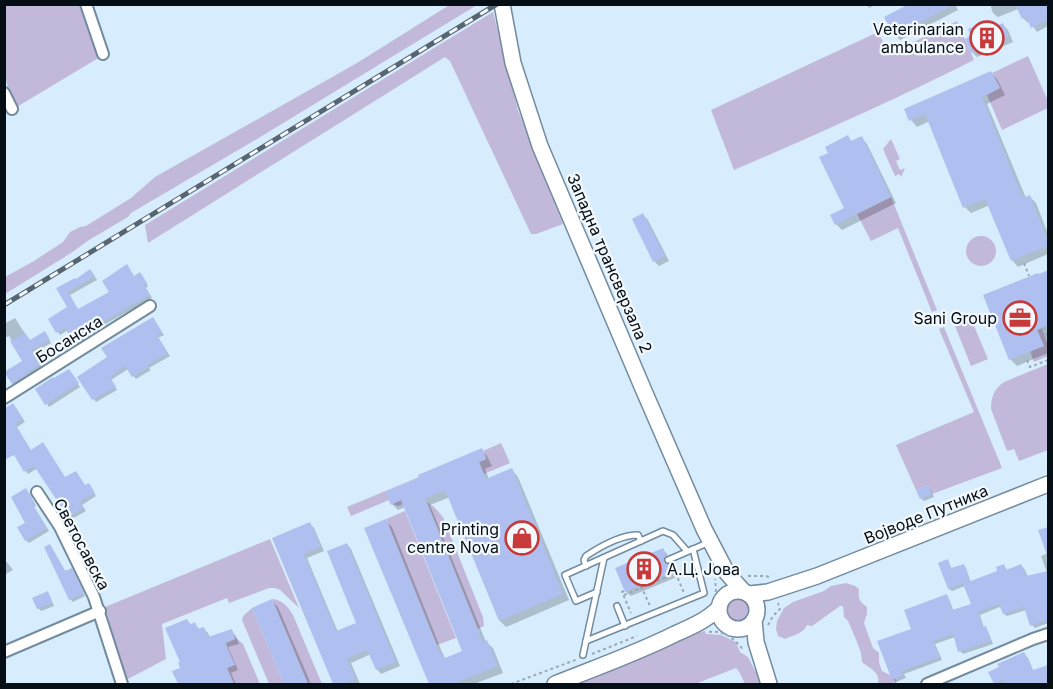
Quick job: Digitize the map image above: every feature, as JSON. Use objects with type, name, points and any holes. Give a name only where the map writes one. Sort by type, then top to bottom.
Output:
[{"type":"main road","name":"Западна трансверзала 2","points":[[502,4],[513,63],[540,146],[704,536],[717,573],[718,604]]},
{"type":"main road","name":"Војводе Путника","points":[[747,593],[768,592],[817,576],[1048,484]]},
{"type":"main road","name":"Западна трансверзала 2","points":[[704,536],[727,573],[747,593]]},
{"type":"main road","name":"Војводе Путника","points":[[759,622],[774,600],[817,576]]},
{"type":"main road","points":[[555,684],[659,642],[699,623],[713,614],[724,597],[731,592],[740,591],[747,593],[755,602],[759,622],[756,642],[769,684]]},
{"type":"main road","points":[[718,604],[721,619],[750,650],[769,684]]},
{"type":"main road","points":[[659,642],[709,627],[743,628],[759,622]]},
{"type":"street","points":[[86,4],[103,54]]},
{"type":"street","points":[[4,93],[12,109]]},
{"type":"street","name":"Босанска","points":[[4,398],[150,306]]},
{"type":"street","name":"Светосавска","points":[[37,492],[60,528],[82,570],[100,611],[122,684]]},
{"type":"street","name":"Светосавска","points":[[4,652],[100,611]]},
{"type":"street","points":[[927,684],[1048,634]]},
{"type":"lane","points":[[586,641],[704,593],[690,550],[673,535],[663,531],[565,575],[576,601],[597,592]]},
{"type":"lane","points":[[586,566],[584,560],[586,556],[611,542],[632,535],[638,535],[641,541]]},
{"type":"lane","points":[[668,560],[690,550],[704,536]]},
{"type":"lane","points":[[587,654],[586,641],[604,558]]},
{"type":"lane","points":[[617,606],[625,626]]},
{"type":"path","points":[[1024,263],[1029,276]]},
{"type":"path","points":[[1044,327],[1048,339]]},
{"type":"path","points":[[1027,360],[1030,368],[1048,360]]},
{"type":"path","points":[[634,622],[624,593],[674,572],[687,600]]},
{"type":"path","points":[[717,573],[714,575],[718,604]]},
{"type":"path","points":[[743,575],[766,576],[771,580]]},
{"type":"path","points":[[642,586],[653,614]]},
{"type":"path","points":[[759,622],[773,616],[780,609],[777,601]]},
{"type":"path","points":[[701,629],[703,633],[715,631],[724,633],[745,652],[750,650]]},
{"type":"path","points":[[587,654],[642,634]]},
{"type":"path","points":[[511,684],[575,660]]},
{"type":"shaded area","points":[[451,4],[477,5],[131,213],[5,294],[5,277],[63,242],[70,232],[86,226],[131,198],[155,177],[357,63]]},
{"type":"shaded area","points":[[5,5],[82,5],[100,57],[15,108],[9,95],[5,73]]},
{"type":"shaded area","points":[[493,12],[518,110],[563,224],[531,234],[450,61],[445,57],[148,243],[145,225]]},
{"type":"shaded area","points":[[957,21],[974,60],[885,103],[734,170],[711,110],[878,32],[889,54]]},
{"type":"shaded area","points":[[1028,56],[1048,101],[1048,108],[1002,130],[987,95],[1000,88],[992,73]]},
{"type":"shaded area","points":[[891,139],[900,159],[896,161],[900,170],[905,168],[901,177],[899,174],[895,176],[883,149]]},
{"type":"shaded area","points":[[891,197],[937,310],[932,312],[898,228],[871,241],[857,214]]},
{"type":"shaded area","points":[[981,236],[992,240],[996,251],[992,262],[981,266],[970,262],[966,251],[970,240]]},
{"type":"shaded area","points":[[969,314],[988,359],[971,366],[953,321]]},
{"type":"shaded area","points":[[944,327],[1002,468],[932,494],[928,485],[916,490],[896,445],[974,412],[939,329]]},
{"type":"shaded area","points":[[1042,328],[1048,345],[1048,356],[1034,362],[1030,351],[1044,346],[1037,330]]},
{"type":"shaded area","points":[[1048,364],[1048,450],[1019,461],[1014,449],[1007,451],[991,409],[992,397],[995,390],[1004,382]]},
{"type":"shaded area","points":[[501,443],[510,463],[484,474],[479,462],[486,459],[483,451]]},
{"type":"shaded area","points":[[419,477],[426,494],[398,506],[392,504],[423,491],[417,479],[386,492],[389,500],[351,516],[347,507]]},
{"type":"shaded area","points":[[427,502],[443,517],[483,617],[484,626],[478,629]]},
{"type":"shaded area","points":[[405,511],[456,638],[437,645],[386,519]]},
{"type":"shaded area","points":[[270,539],[299,608],[280,590],[269,588],[229,603],[227,598],[162,624],[166,659],[126,680],[105,607]]},
{"type":"shaded area","points":[[846,583],[859,589],[860,600],[867,607],[864,623],[873,648],[879,653],[882,671],[897,681],[895,684],[878,684],[878,676],[862,662],[857,642],[844,617],[843,606],[812,626],[807,625],[798,634],[785,639],[778,636],[777,621],[784,608],[831,586]]},
{"type":"shaded area","points":[[737,598],[746,601],[749,610],[746,619],[737,622],[728,619],[725,610],[728,601]]},
{"type":"shaded area","points":[[272,599],[284,604],[293,615],[322,684],[308,684]]},
{"type":"shaded area","points":[[252,608],[284,684],[269,684],[242,620]]},
{"type":"shaded area","points":[[705,631],[706,634],[721,635],[736,642],[740,652],[748,657],[762,684],[745,684],[736,668],[695,684],[569,684],[689,635]]},
{"type":"shaded area","points":[[234,636],[243,644],[260,684],[234,684],[227,668],[234,665],[225,644],[235,639]]},
{"type":"building","points":[[909,4],[955,4],[894,36],[884,17]]},
{"type":"building","points":[[1015,4],[1048,4],[1048,20],[1031,28],[1026,17],[1022,19]]},
{"type":"building","name":"Veterinarian ambulance","points":[[1003,23],[1009,37],[971,53],[965,39],[971,36],[968,29],[976,26],[979,33]]},
{"type":"building","points":[[991,71],[1000,88],[982,97],[1023,198],[1030,195],[1048,241],[1048,246],[1011,261],[985,199],[963,208],[925,114],[909,121],[904,109]]},
{"type":"building","points":[[848,135],[851,141],[862,136],[891,197],[835,225],[830,215],[844,208],[819,157],[828,153],[825,147]]},
{"type":"building","points":[[643,213],[665,256],[653,262],[632,219]]},
{"type":"building","points":[[127,264],[134,276],[140,272],[147,283],[144,285],[150,295],[99,324],[101,328],[75,344],[65,328],[56,333],[48,319],[67,307],[56,288],[76,279],[90,269],[95,276],[68,292],[78,309],[109,292],[102,281]]},
{"type":"building","name":"Sani Group","points":[[1048,270],[1048,325],[1037,330],[1044,346],[1009,360],[983,295]]},
{"type":"building","points":[[153,317],[162,332],[157,335],[168,353],[132,377],[125,366],[110,377],[116,387],[92,400],[77,377],[107,357],[101,348]]},
{"type":"building","points":[[45,331],[50,340],[32,350],[40,364],[12,384],[4,372],[22,361],[10,341],[25,333],[30,340]]},
{"type":"building","points":[[69,369],[79,383],[45,405],[35,389]]},
{"type":"building","points":[[13,403],[23,419],[15,424],[31,450],[43,442],[65,477],[76,471],[85,485],[89,483],[95,493],[80,502],[84,508],[68,517],[34,466],[24,472],[14,455],[4,460],[4,409]]},
{"type":"building","points":[[482,448],[486,459],[479,462],[486,479],[512,468],[563,594],[499,621],[445,490],[425,499],[483,642],[487,640],[498,666],[453,684],[429,684],[364,528],[386,519],[440,654],[443,653],[445,658],[462,651],[401,500],[391,505],[385,492],[419,478],[418,475]]},
{"type":"building","points":[[928,485],[932,494],[920,499],[916,490]]},
{"type":"building","points":[[26,488],[47,528],[25,541],[17,527],[25,523],[11,497]]},
{"type":"building","points":[[310,522],[321,547],[304,554],[336,631],[356,623],[327,551],[347,543],[396,662],[376,670],[367,650],[347,659],[356,679],[344,684],[333,684],[272,538]]},
{"type":"building","points":[[1048,527],[1048,555],[1047,555],[1038,530]]},
{"type":"building","points":[[50,544],[65,571],[72,568],[84,593],[69,600],[44,547]]},
{"type":"building","name":"А.Ц. Јова","points":[[663,548],[666,555],[663,561],[670,564],[673,572],[625,592],[615,568]]},
{"type":"building","points":[[948,559],[951,568],[964,564],[970,581],[948,589],[938,563]]},
{"type":"building","points":[[1004,564],[1006,570],[1021,564],[1026,576],[1048,571],[1048,620],[1030,626],[1024,607],[1003,614],[999,604],[978,612],[991,641],[958,652],[953,634],[933,641],[940,657],[902,671],[904,675],[892,680],[877,641],[911,629],[904,610],[947,594],[952,610],[971,604],[963,584],[997,571],[996,567]]},
{"type":"building","points":[[48,591],[52,603],[37,609],[32,598]]},
{"type":"building","points":[[272,599],[308,684],[284,684],[252,608]]},
{"type":"building","points":[[187,619],[190,625],[195,622],[198,629],[204,627],[208,637],[232,629],[235,639],[225,642],[235,665],[227,668],[234,684],[178,684],[172,671],[180,668],[178,662],[180,662],[165,628]]},
{"type":"building","points":[[1024,652],[1033,670],[1048,665],[1048,683],[1006,684],[1004,680],[994,684],[988,672],[999,667],[997,664]]},
{"type":"railway","points":[[4,305],[497,4]]},
{"type":"place","name":"Veterinarian ambulance","points":[[987,38]]},
{"type":"place","name":"Sani Group","points":[[1020,318]]},
{"type":"place","name":"Printing centre Nova","points":[[522,538]]},
{"type":"place","name":"А.Ц. Јова","points":[[644,569]]}]
